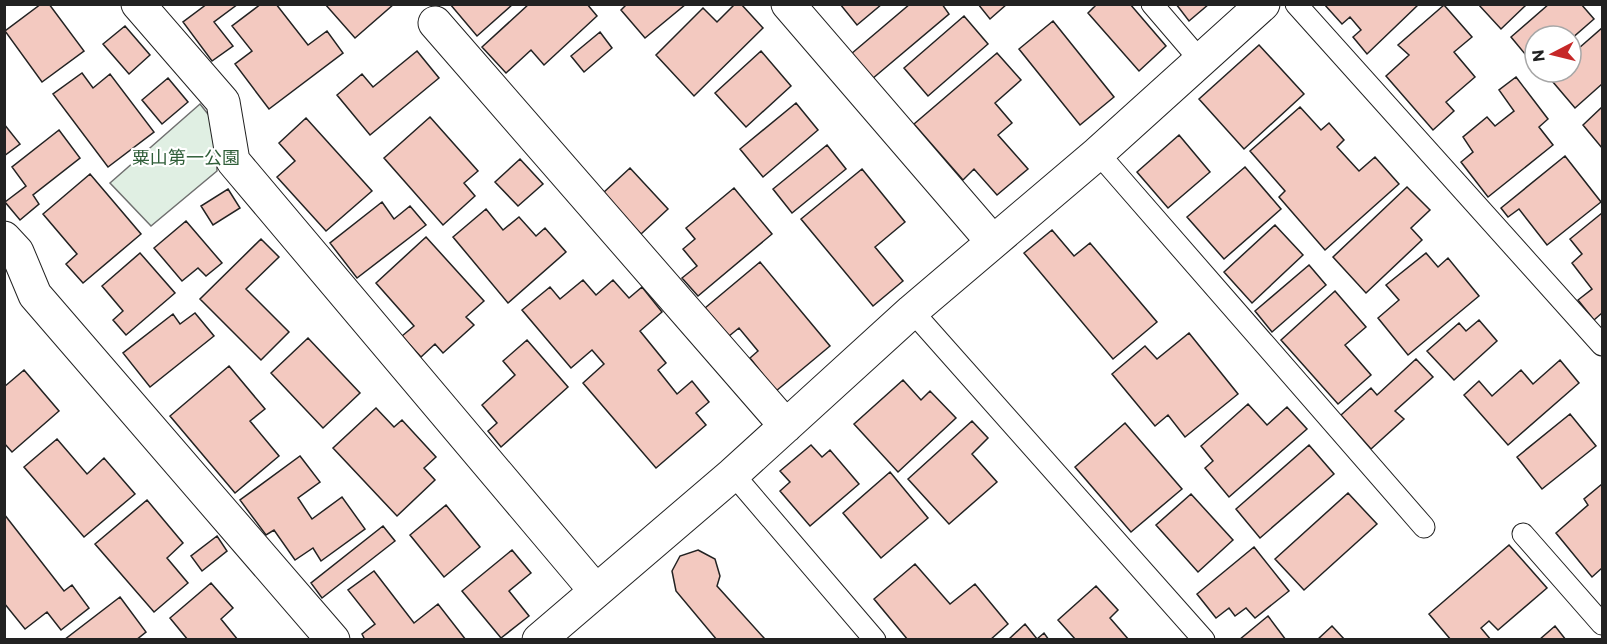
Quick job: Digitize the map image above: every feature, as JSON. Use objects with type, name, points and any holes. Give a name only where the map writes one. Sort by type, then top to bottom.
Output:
[{"type":"street","points":[[138,4],[224,102],[233,161],[595,590]]},
{"type":"street","points":[[788,4],[993,242]]},
{"type":"street","points":[[551,636],[595,590],[733,474],[912,311],[1098,153],[1263,4]]},
{"type":"street","points":[[435,24],[786,426]]},
{"type":"street","points":[[4,238],[17,252],[35,295],[333,639]]},
{"type":"lane","points":[[1152,4],[1200,60]]},
{"type":"lane","points":[[1296,4],[1602,345]]},
{"type":"lane","points":[[1098,153],[1424,526]]},
{"type":"lane","points":[[912,311],[1204,639]]},
{"type":"lane","points":[[733,474],[876,639]]},
{"type":"lane","points":[[1523,534],[1602,624]]},
{"type":"green space","name":"粟山第一公園","points":[[200,104],[215,123],[217,171],[151,226],[110,183]]},
{"type":"building","points":[[41,4],[49,4],[84,51],[42,82],[5,31]]},
{"type":"building","points":[[207,4],[238,4],[214,22],[233,46],[212,61],[183,22]]},
{"type":"building","points":[[261,4],[276,4],[308,45],[327,31],[343,53],[269,109],[235,64],[252,51],[232,26]]},
{"type":"building","points":[[325,4],[394,4],[355,38]]},
{"type":"building","points":[[450,4],[513,4],[477,36]]},
{"type":"building","points":[[529,4],[587,4],[597,16],[544,65],[531,50],[506,73],[482,47]]},
{"type":"building","points":[[627,4],[686,4],[645,38],[621,10]]},
{"type":"building","points":[[735,4],[741,4],[763,28],[694,96],[656,55],[703,8],[717,22]]},
{"type":"building","points":[[840,4],[882,4],[857,25]]},
{"type":"building","points":[[910,4],[942,4],[949,14],[872,79],[851,54]]},
{"type":"building","points":[[978,4],[1007,4],[990,19]]},
{"type":"building","points":[[1093,4],[1130,4],[1166,46],[1139,71],[1088,13],[1095,6]]},
{"type":"building","points":[[1176,4],[1209,4],[1189,21]]},
{"type":"building","points":[[1324,4],[1419,4],[1367,54],[1353,37],[1361,30],[1350,17],[1342,24]]},
{"type":"building","points":[[1478,4],[1527,4],[1501,29]]},
{"type":"building","points":[[1549,4],[1581,4],[1594,19],[1583,29],[1583,24],[1526,24]]},
{"type":"building","points":[[1444,5],[1472,37],[1454,52],[1475,77],[1446,102],[1454,111],[1433,130],[1386,76],[1409,55],[1398,45]]},
{"type":"building","points":[[964,16],[988,44],[928,96],[904,68]]},
{"type":"building","points":[[1053,21],[1114,97],[1080,125],[1019,49]]},
{"type":"building","points":[[125,26],[150,55],[129,74],[103,44]]},
{"type":"building","points":[[1523,27],[1523,52],[1511,37]]},
{"type":"building","points":[[1602,28],[1602,84],[1575,108],[1555,84],[1583,84],[1583,45]]},
{"type":"building","points":[[600,32],[612,48],[584,72],[571,56]]},
{"type":"building","points":[[1259,45],[1304,94],[1244,149],[1199,99]]},
{"type":"building","points":[[417,51],[439,78],[370,135],[337,95],[362,74],[373,87]]},
{"type":"building","points":[[761,51],[791,86],[746,127],[715,93]]},
{"type":"building","points":[[997,53],[1021,80],[995,103],[1012,123],[998,135],[1028,169],[997,195],[974,169],[963,180],[914,124]]},
{"type":"building","points":[[82,73],[93,88],[110,74],[154,132],[108,167],[53,94]]},
{"type":"building","points":[[1516,77],[1548,119],[1539,127],[1553,145],[1488,197],[1461,162],[1473,152],[1463,137],[1487,117],[1495,126],[1514,111],[1499,90]]},
{"type":"building","points":[[168,78],[188,102],[162,124],[142,100]]},
{"type":"building","points":[[796,103],[818,130],[763,177],[740,149]]},
{"type":"building","points":[[1300,107],[1321,130],[1329,123],[1344,140],[1337,147],[1359,171],[1375,157],[1399,184],[1325,250],[1279,197],[1285,191],[1250,151]]},
{"type":"building","points":[[1602,107],[1602,148],[1583,125]]},
{"type":"building","points":[[430,117],[478,171],[464,183],[475,196],[443,225],[384,158]]},
{"type":"building","points":[[306,118],[372,191],[326,231],[277,177],[295,161],[279,143]]},
{"type":"building","points":[[4,124],[20,144],[4,156]]},
{"type":"building","points":[[59,130],[80,158],[33,195],[39,204],[20,220],[5,202],[26,186],[12,167]]},
{"type":"building","points":[[1179,135],[1210,172],[1168,208],[1137,172]]},
{"type":"building","points":[[827,145],[846,169],[792,213],[773,189]]},
{"type":"building","points":[[1565,156],[1601,202],[1547,245],[1519,209],[1508,217],[1501,208]]},
{"type":"building","points":[[520,159],[543,184],[518,206],[495,182]]},
{"type":"building","points":[[1245,167],[1281,209],[1224,259],[1187,217]]},
{"type":"building","points":[[630,168],[668,209],[641,234],[603,193]]},
{"type":"building","points":[[862,169],[905,222],[875,247],[903,281],[873,306],[801,219]]},
{"type":"building","points":[[90,174],[141,234],[83,283],[66,264],[77,254],[43,214]]},
{"type":"building","points":[[1407,187],[1430,210],[1411,228],[1422,240],[1366,293],[1333,257]]},
{"type":"building","points":[[734,188],[772,234],[698,296],[682,278],[697,266],[683,249],[695,239],[686,228]]},
{"type":"building","points":[[228,189],[240,208],[213,225],[201,206]]},
{"type":"building","points":[[382,202],[394,219],[410,206],[426,225],[357,278],[330,243]]},
{"type":"building","points":[[486,209],[503,230],[519,217],[536,236],[545,228],[566,252],[508,303],[453,237]]},
{"type":"building","points":[[1602,213],[1602,313],[1594,320],[1578,300],[1592,289],[1572,263],[1582,254],[1570,239]]},
{"type":"building","points":[[186,221],[222,263],[206,276],[198,268],[182,281],[154,248]]},
{"type":"building","points":[[1275,225],[1303,255],[1252,303],[1224,272]]},
{"type":"building","points":[[1052,230],[1074,256],[1090,243],[1157,322],[1113,359],[1024,253]]},
{"type":"building","points":[[426,237],[484,301],[466,317],[474,325],[443,353],[435,344],[421,357],[402,336],[414,326],[376,283]]},
{"type":"building","points":[[261,239],[279,257],[246,289],[289,332],[261,360],[200,299]]},
{"type":"building","points":[[140,253],[175,293],[126,335],[113,320],[123,311],[102,286]]},
{"type":"building","points":[[1426,253],[1438,267],[1448,258],[1479,296],[1408,355],[1378,318],[1399,300],[1386,285]]},
{"type":"building","points":[[760,262],[830,346],[776,391],[750,358],[758,351],[739,328],[729,336],[705,308]]},
{"type":"building","points":[[1309,265],[1326,285],[1272,332],[1255,311]]},
{"type":"building","points":[[583,280],[596,295],[613,280],[629,298],[642,287],[662,312],[640,331],[666,363],[658,370],[677,394],[692,381],[709,402],[696,413],[706,425],[656,468],[583,383],[604,364],[592,350],[571,368],[522,310],[550,287],[560,299]]},
{"type":"building","points":[[1335,291],[1366,327],[1345,345],[1371,375],[1338,404],[1281,340]]},
{"type":"building","points":[[195,313],[214,336],[150,387],[123,353],[173,314],[180,324]]},
{"type":"building","points":[[1479,320],[1497,341],[1454,380],[1427,351],[1459,323],[1466,331]]},
{"type":"building","points":[[1189,333],[1238,394],[1185,437],[1168,415],[1155,426],[1112,374],[1145,346],[1157,359]]},
{"type":"building","points":[[308,338],[360,393],[323,428],[271,373]]},
{"type":"building","points":[[527,340],[568,387],[501,447],[488,431],[497,423],[482,405],[515,375],[503,361]]},
{"type":"building","points":[[1416,359],[1433,377],[1395,411],[1404,419],[1371,449],[1341,415],[1371,388],[1377,395]]},
{"type":"building","points":[[1560,360],[1579,383],[1508,445],[1464,395],[1479,381],[1492,396],[1521,370],[1533,384]]},
{"type":"building","points":[[229,366],[265,409],[250,421],[279,456],[235,493],[170,416]]},
{"type":"building","points":[[24,370],[59,411],[12,452],[4,443],[4,387]]},
{"type":"building","points":[[903,380],[921,400],[930,391],[956,418],[898,472],[854,424]]},
{"type":"building","points":[[1248,404],[1267,425],[1287,407],[1307,429],[1229,497],[1205,468],[1213,461],[1201,446]]},
{"type":"building","points":[[376,408],[394,427],[402,420],[436,457],[424,468],[435,480],[397,516],[333,448]]},
{"type":"building","points":[[1570,414],[1596,446],[1542,489],[1517,457]]},
{"type":"building","points":[[972,421],[988,438],[972,454],[997,482],[949,524],[908,479]]},
{"type":"building","points":[[1125,423],[1182,489],[1131,532],[1075,467]]},
{"type":"building","points":[[57,439],[87,474],[104,458],[135,494],[84,537],[24,467]]},
{"type":"building","points":[[811,445],[822,457],[830,450],[859,484],[810,526],[780,491],[790,482],[780,471]]},
{"type":"building","points":[[1309,445],[1334,474],[1260,538],[1236,509]]},
{"type":"building","points":[[300,456],[320,482],[298,498],[312,519],[342,497],[365,529],[321,561],[313,548],[295,560],[274,530],[266,535],[240,500]]},
{"type":"building","points":[[890,472],[928,518],[881,558],[843,513]]},
{"type":"building","points":[[1602,484],[1602,568],[1592,577],[1556,533],[1588,505],[1584,499]]},
{"type":"building","points":[[1348,493],[1377,524],[1304,590],[1275,559]]},
{"type":"building","points":[[1191,494],[1233,540],[1198,572],[1156,525]]},
{"type":"building","points":[[147,500],[183,543],[167,558],[188,583],[154,612],[95,544]]},
{"type":"building","points":[[446,505],[480,547],[444,577],[410,535]]},
{"type":"building","points":[[4,514],[64,591],[72,585],[89,608],[61,630],[47,612],[25,629],[4,603]]},
{"type":"building","points":[[383,526],[395,541],[322,598],[311,583]]},
{"type":"building","points":[[217,536],[227,551],[202,571],[191,556]]},
{"type":"building","points":[[1509,545],[1547,588],[1498,630],[1489,621],[1481,628],[1491,640],[1451,640],[1429,614]]},
{"type":"building","points":[[1254,547],[1289,591],[1255,618],[1246,608],[1235,616],[1229,608],[1216,618],[1197,594]]},
{"type":"building","points":[[512,550],[531,573],[509,591],[529,616],[501,638],[462,591]]},
{"type":"building","points":[[698,550],[715,559],[720,576],[717,586],[764,638],[762,640],[717,640],[676,591],[672,571],[680,556]]},
{"type":"building","points":[[915,564],[950,604],[975,584],[1008,624],[990,640],[908,640],[874,599]]},
{"type":"building","points":[[374,571],[414,623],[438,604],[466,640],[365,640],[362,634],[375,624],[348,590]]},
{"type":"building","points":[[211,583],[233,608],[221,619],[238,640],[188,640],[170,618]]},
{"type":"building","points":[[1096,586],[1118,610],[1110,618],[1129,640],[1076,640],[1058,620]]},
{"type":"building","points":[[120,597],[146,632],[136,640],[64,640]]},
{"type":"building","points":[[1268,616],[1286,640],[1239,640]]},
{"type":"building","points":[[1025,624],[1037,639],[1044,633],[1049,640],[1008,640]]},
{"type":"building","points":[[1332,626],[1345,640],[1317,640]]},
{"type":"building","points":[[1555,626],[1566,640],[1539,640]]}]
